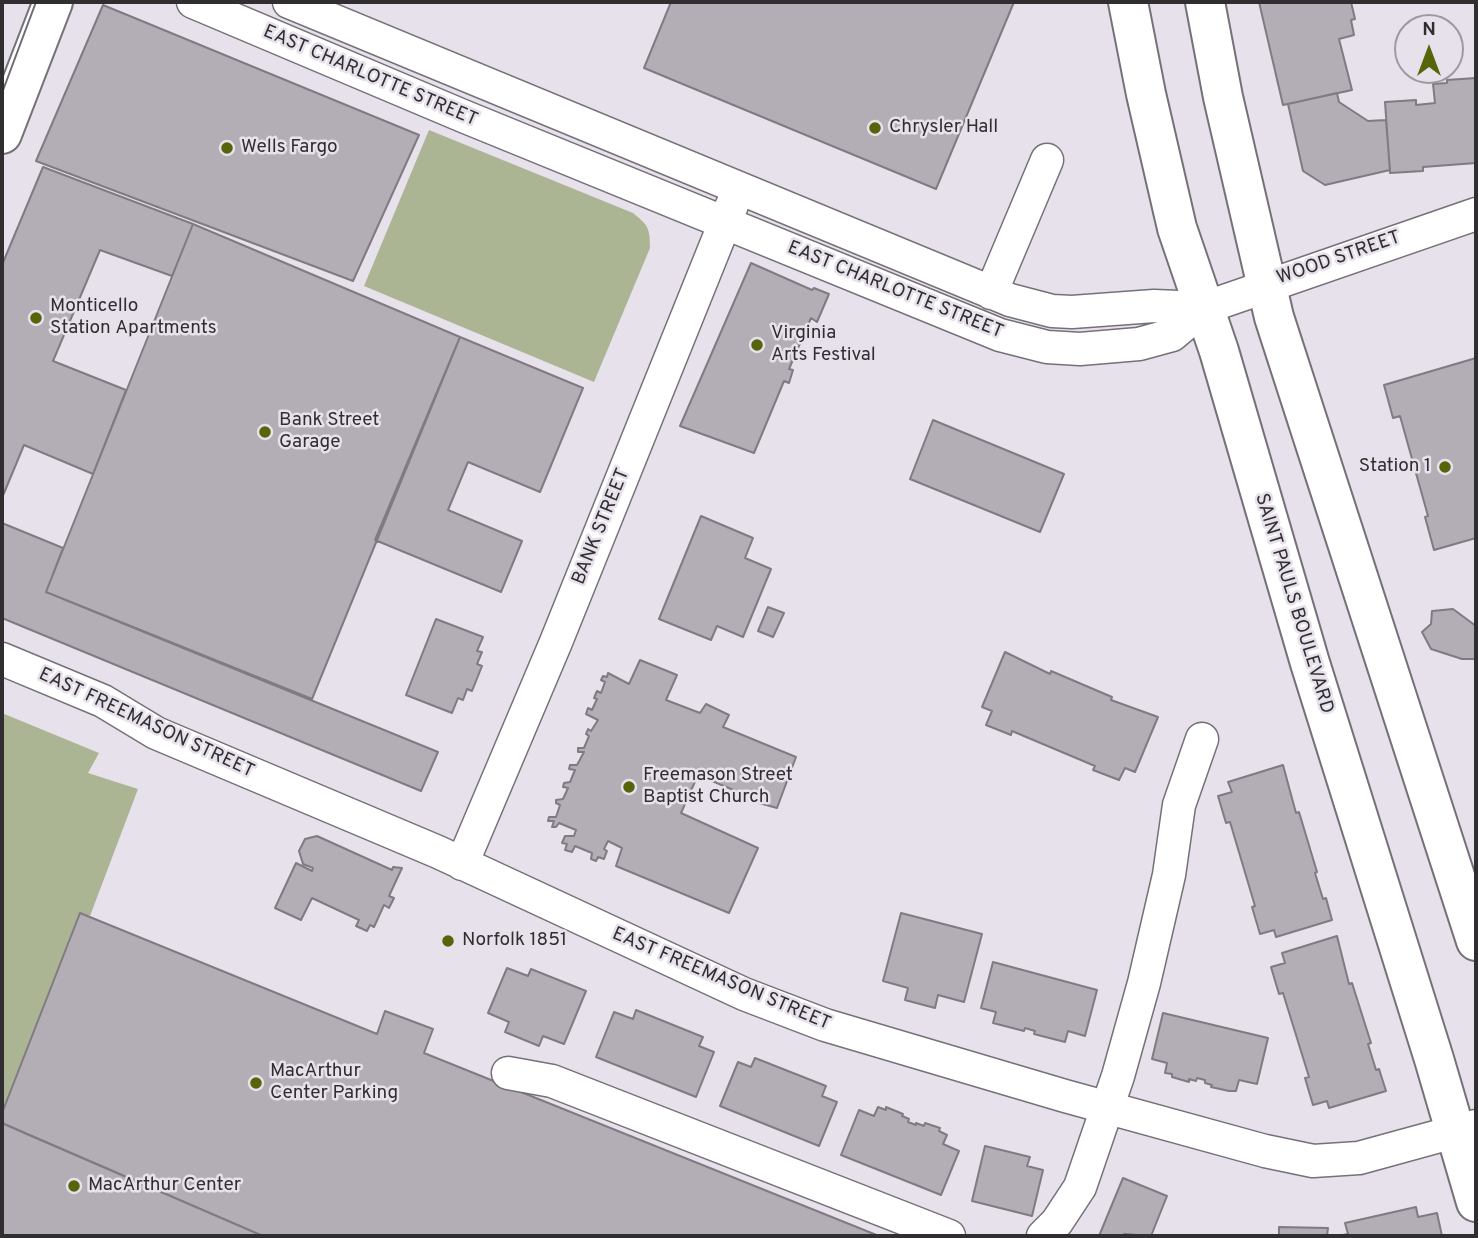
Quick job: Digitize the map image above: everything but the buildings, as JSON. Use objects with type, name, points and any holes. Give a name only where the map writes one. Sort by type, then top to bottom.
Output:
[{"type":"main road","points":[[2,134],[53,2]]},
{"type":"main road","name":"SAINT PAULS BOULEVARD","points":[[1128,2],[1177,228],[1219,351],[1330,729],[1466,1128],[1476,1202]]},
{"type":"main road","points":[[1205,2],[1265,285],[1325,476],[1468,887],[1476,941]]},
{"type":"street","name":"EAST CHARLOTTE STREET","points":[[192,2],[475,121],[1000,335],[1047,347],[1080,349],[1139,344],[1172,335],[1203,308]]},
{"type":"street","name":"EAST CHARLOTTE STREET","points":[[289,2],[1010,300],[1052,311],[1093,312],[1154,306],[1203,308]]},
{"type":"street","points":[[991,293],[1047,160]]},
{"type":"street","name":"BANK STREET","points":[[462,864],[556,642],[738,188]]},
{"type":"street","name":"WOOD STREET","points":[[1203,308],[1476,214]]},
{"type":"street","name":"EAST FREEMASON STREET","points":[[2,659],[103,701],[156,733],[462,864],[744,994],[825,1025],[1265,1151],[1313,1161],[1359,1158],[1466,1128]]},
{"type":"street","points":[[1043,1236],[1057,1222],[1080,1187],[1108,1107],[1147,970],[1171,866],[1179,804],[1202,739]]},
{"type":"street","points":[[508,1073],[552,1081],[949,1236]]},
{"type":"street","points":[[1076,1236],[1080,1187]]},
{"type":"green space","points":[[429,130],[633,213],[645,224],[649,231],[650,248],[594,382],[364,286]]},
{"type":"green space","points":[[2,713],[99,753],[88,773],[138,789],[90,916],[80,913],[2,1113]]},
{"type":"tram line","points":[[2,93],[36,2]]},
{"type":"place","name":"Chrysler Hall","points":[[875,128]]},
{"type":"place","name":"Wells Fargo","points":[[227,148]]},
{"type":"place","name":"Monticello Station Apartments","points":[[36,318]]},
{"type":"place","name":"Virginia Arts Festival","points":[[757,345]]},
{"type":"place","name":"Bank Street Garage","points":[[265,432]]},
{"type":"place","name":"Station 1","points":[[1445,467]]},
{"type":"place","name":"Freemason Street Baptist Church","points":[[629,787]]},
{"type":"place","name":"Norfolk 1851","points":[[448,941]]},
{"type":"place","name":"MacArthur Center Parking","points":[[256,1083]]},
{"type":"place","name":"MacArthur Center","points":[[74,1186]]}]
